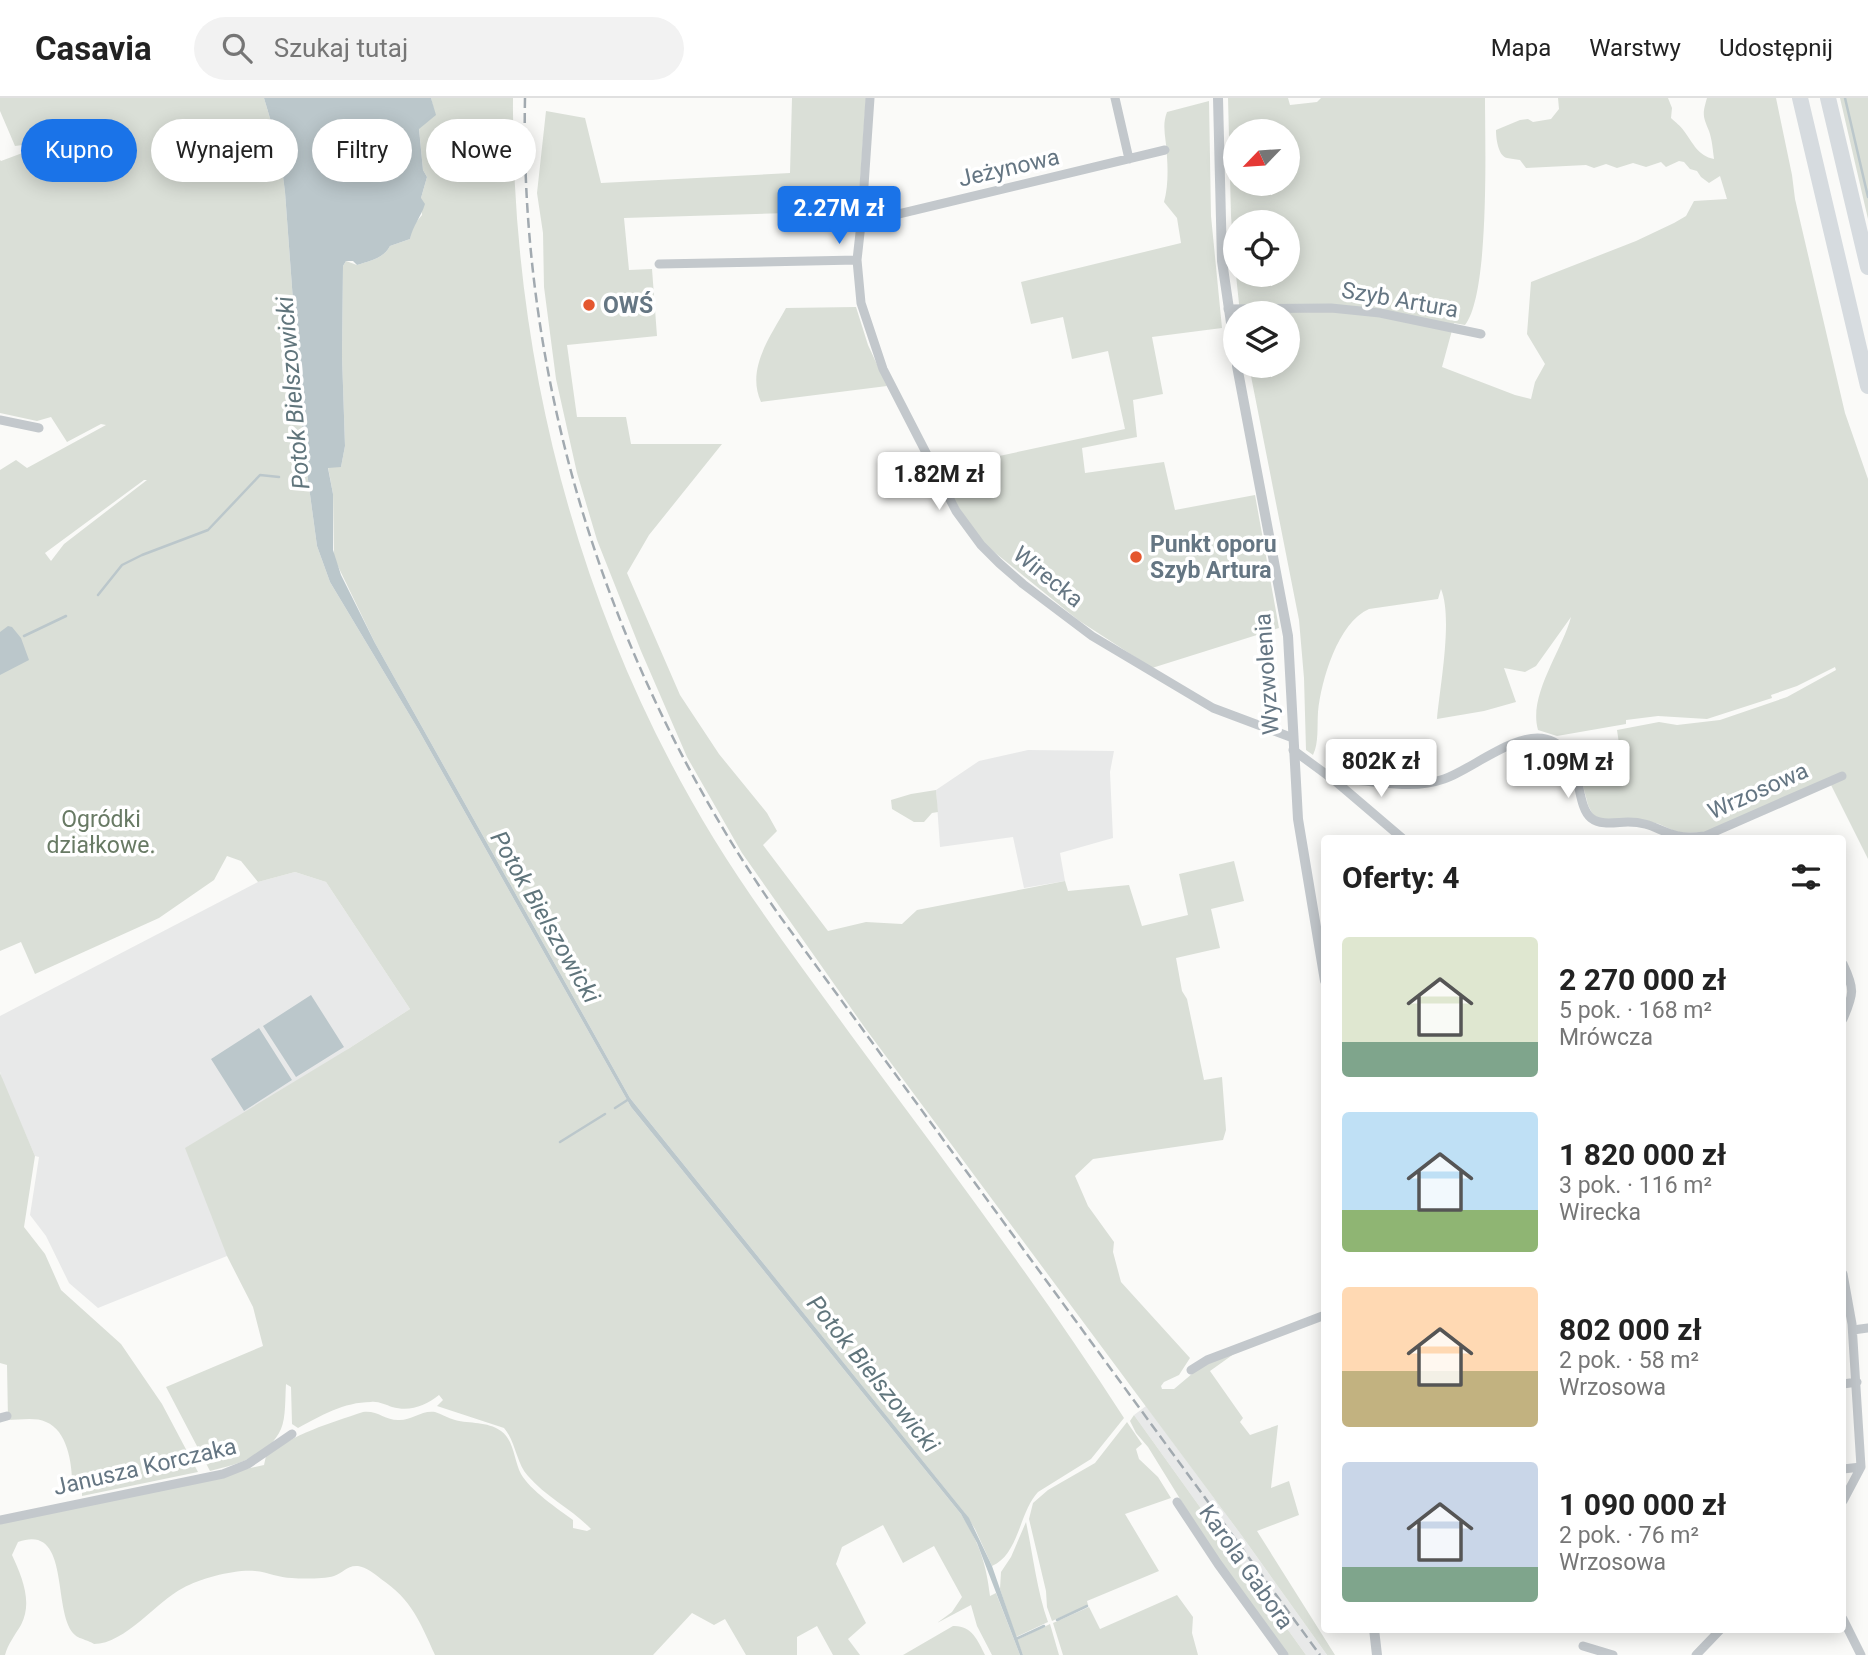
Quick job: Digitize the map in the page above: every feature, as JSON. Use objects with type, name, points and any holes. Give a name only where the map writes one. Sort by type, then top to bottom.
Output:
[{"type":"highway","points":[[1800,98],[1868,386]]},
{"type":"highway","points":[[1828,98],[1868,267]]},
{"type":"street","name":"Wirecka","points":[[870,98],[857,260],[861,303],[883,369],[947,495],[981,545],[1023,584],[1119,653],[1213,708],[1293,744],[1398,835]]},
{"type":"street","points":[[1115,98],[1129,159]]},
{"type":"street","points":[[1218,98],[1221,234],[1227,301]]},
{"type":"street","name":"Jeżynowa","points":[[861,223],[1165,150]]},
{"type":"street","points":[[659,264],[857,260]]},
{"type":"street","name":"Szyb Artura","points":[[1300,308],[1331,308],[1380,313],[1481,334]]},
{"type":"street","name":"Wyzwolenia","points":[[1239,378],[1282,597],[1291,667],[1293,744],[1301,840],[1321,958]]},
{"type":"street","points":[[0,420],[39,428]]},
{"type":"street","name":"Wrzosowa","points":[[1334,780],[1391,786],[1426,784],[1447,779],[1510,746],[1537,738],[1547,739],[1558,744],[1568,756],[1576,773],[1586,812],[1592,818],[1599,822],[1642,823],[1678,835]]},
{"type":"street","name":"Wrzosowa","points":[[1707,835],[1842,776]]},
{"type":"street","points":[[1846,971],[1854,994],[1846,1012]]},
{"type":"street","points":[[1846,1291],[1853,1330],[1861,1467],[1846,1495]]},
{"type":"street","points":[[1191,1370],[1207,1360],[1321,1317]]},
{"type":"street","points":[[1853,1330],[1868,1328]]},
{"type":"street","points":[[1846,1384],[1857,1382]]},
{"type":"street","name":"Janusza Korczaka","points":[[0,1520],[223,1474],[248,1464],[292,1434]]},
{"type":"street","points":[[1846,1469],[1861,1467]]},
{"type":"street","name":"Karola Gabora","points":[[1177,1502],[1284,1655]]},
{"type":"street","points":[[1846,1625],[1861,1655]]},
{"type":"street","points":[[1374,1633],[1377,1655]]},
{"type":"street","points":[[1696,1655],[1717,1633]]},
{"type":"street","points":[[1583,1646],[1613,1655]]},
{"type":"shaded area","points":[[264,98],[431,98],[436,115],[426,119],[426,123],[419,129],[423,170],[426,175],[421,198],[425,204],[410,239],[390,246],[372,260],[357,265],[353,261],[346,261],[343,266],[345,446],[341,467],[328,468],[333,494],[333,550],[341,575],[375,643],[630,1098],[969,1518],[992,1566],[1023,1655],[1020,1655],[977,1543],[961,1514],[631,1107],[418,729],[330,582],[317,546],[304,450],[284,182],[298,182],[298,119],[270,119]]},
{"type":"shaded area","points":[[8,626],[21,638],[29,660],[0,675],[0,632]]},
{"type":"shaded area","points":[[1028,750],[1114,751],[1110,772],[1113,838],[1060,853],[1065,881],[1024,888],[1013,837],[940,847],[936,790],[979,761]]},
{"type":"shaded area","points":[[295,872],[326,882],[410,1009],[348,1049],[227,1256],[98,1308],[69,1283],[46,1236],[30,1215],[39,1157],[35,1156],[3,1083],[0,1072],[0,1016],[258,882]]},
{"type":"shaded area","points":[[311,995],[344,1047],[296,1077],[263,1026]]},
{"type":"shaded area","points":[[259,1028],[292,1080],[244,1111],[211,1059]]},
{"type":"shaded area","points":[[1146,1406],[1327,1655],[1306,1655],[1134,1415]]},
{"type":"green space","name":"Ogródki działkowe.","points":[[0,98],[264,98],[270,119],[151,119],[151,182],[284,182],[304,450],[317,546],[330,582],[418,729],[631,1107],[961,1514],[981,1553],[990,1596],[996,1593],[1020,1655],[992,1655],[977,1626],[971,1605],[937,1623],[952,1612],[962,1597],[934,1546],[903,1563],[883,1525],[842,1547],[836,1564],[866,1623],[848,1639],[860,1655],[833,1655],[817,1626],[797,1637],[797,1655],[746,1655],[725,1619],[714,1625],[692,1613],[653,1655],[435,1655],[408,1604],[392,1587],[367,1569],[358,1566],[334,1576],[319,1578],[287,1578],[247,1571],[209,1578],[190,1584],[173,1594],[117,1637],[94,1644],[76,1636],[68,1624],[53,1557],[46,1545],[35,1539],[18,1542],[12,1555],[22,1581],[26,1607],[21,1625],[5,1655],[0,1655],[0,1524],[264,1465],[266,1456],[288,1441],[363,1412],[373,1412],[398,1420],[435,1412],[455,1420],[496,1428],[509,1440],[521,1474],[531,1486],[573,1520],[573,1528],[587,1531],[591,1529],[528,1476],[504,1428],[437,1406],[443,1400],[439,1395],[423,1405],[411,1408],[374,1402],[351,1404],[298,1428],[292,1424],[291,1387],[286,1384],[284,1419],[276,1438],[251,1458],[210,1471],[166,1387],[263,1346],[253,1307],[227,1256],[185,1148],[410,1009],[326,882],[295,872],[258,882],[241,861],[227,856],[214,880],[159,918],[35,974],[21,942],[0,951],[0,470],[16,460],[27,468],[106,425],[101,424],[67,442],[51,417],[37,421],[0,413],[0,160],[21,154],[21,182],[137,182],[137,119],[21,119],[21,145],[15,146],[0,111]],"holes":[[[147,480],[64,544],[51,561],[45,553]]]},
{"type":"green space","points":[[431,98],[513,98],[513,119],[430,119],[435,115]]},
{"type":"green space","points":[[792,98],[866,98],[858,211],[624,218],[629,270],[652,269],[657,336],[567,345],[577,417],[626,417],[631,444],[722,444],[649,535],[627,573],[680,695],[719,754],[767,813],[777,831],[763,845],[828,931],[866,922],[902,924],[917,910],[1065,881],[1068,891],[1129,885],[1142,926],[1188,915],[1179,874],[1234,861],[1244,901],[1211,909],[1220,948],[1176,958],[1204,1080],[1222,1077],[1226,1130],[1223,1140],[1093,1159],[1075,1176],[1088,1206],[1114,1242],[1113,1252],[1121,1282],[1190,1358],[1179,1375],[1164,1382],[1162,1389],[1174,1389],[1199,1368],[1238,1351],[1210,1371],[1243,1418],[1240,1422],[1250,1435],[1278,1425],[1271,1488],[1289,1481],[1299,1515],[1257,1531],[1335,1655],[1327,1655],[1242,1536],[865,1028],[742,853],[687,757],[597,540],[577,473],[556,379],[544,287],[543,233],[537,193],[546,111],[585,118],[601,183],[790,173]]},
{"type":"green space","points":[[1228,98],[1288,98],[1290,105],[1317,102],[1321,98],[1485,98],[1484,217],[1479,283],[1473,308],[1465,325],[1454,323],[1442,367],[1531,399],[1535,382],[1545,364],[1527,334],[1531,282],[1636,241],[1674,223],[1686,216],[1694,201],[1727,199],[1720,176],[1709,183],[1697,171],[1679,161],[1666,167],[1661,162],[1646,167],[1633,163],[1617,168],[1606,164],[1594,168],[1586,165],[1526,168],[1520,160],[1501,154],[1496,130],[1520,120],[1528,119],[1533,122],[1551,119],[1559,109],[1558,98],[1668,98],[1672,108],[1671,118],[1700,152],[1714,159],[1704,115],[1707,98],[1776,98],[1795,199],[1845,413],[1868,479],[1868,859],[1831,785],[1708,832],[1679,833],[1643,820],[1602,820],[1593,815],[1579,770],[1622,764],[1617,730],[1659,722],[1677,725],[1720,720],[1787,697],[1836,670],[1835,667],[1797,686],[1771,695],[1772,698],[1707,719],[1658,716],[1626,720],[1626,724],[1557,736],[1538,730],[1536,716],[1547,673],[1571,617],[1536,666],[1525,672],[1504,668],[1516,702],[1437,719],[1446,634],[1441,589],[1438,599],[1369,609],[1348,626],[1327,669],[1313,755],[1306,750],[1299,620],[1251,378],[1300,378],[1300,301],[1239,301],[1237,287],[1300,287],[1300,210],[1231,210],[1230,196],[1300,196],[1300,119],[1229,119]]},
{"type":"green space","points":[[1840,98],[1868,98],[1868,219]]},
{"type":"green space","points":[[1209,101],[1211,216],[1222,328],[1152,337],[1163,394],[1133,400],[1137,437],[1082,448],[1085,473],[1164,462],[1175,510],[1255,495],[1279,628],[1152,668],[1078,620],[983,543],[952,498],[938,469],[1125,429],[1108,351],[1072,359],[1063,317],[1031,324],[1021,282],[1181,243],[1177,218],[1164,202],[1168,174],[1165,118],[1167,112]]},
{"type":"green space","points":[[426,122],[426,175],[423,170],[419,128]]},
{"type":"green space","points":[[426,180],[515,182],[524,292],[540,388],[562,482],[590,575],[625,666],[666,754],[714,839],[763,914],[1025,1272],[1124,1418],[1091,1459],[1038,1492],[1008,1553],[992,1566],[964,1512],[630,1098],[375,643],[334,558],[333,494],[328,467],[341,467],[345,446],[343,266],[346,261],[357,265],[372,260],[390,246],[410,239],[412,227],[422,215],[421,198]]},
{"type":"green space","points":[[856,307],[868,345],[887,386],[761,402],[757,390],[758,365],[786,308]]},
{"type":"green space","points":[[936,790],[938,812],[932,813],[924,822],[914,822],[892,809],[891,800]]},
{"type":"green space","points":[[0,1073],[35,1156],[24,1227],[45,1254],[61,1290],[121,1344],[162,1404],[198,1472],[82,1496],[82,1488],[72,1490],[68,1452],[60,1433],[46,1422],[8,1420],[7,1365],[0,1363]]},
{"type":"green space","points":[[1134,1415],[1306,1655],[1286,1655],[1219,1562],[1148,1447],[1136,1433],[1130,1421]]},
{"type":"green space","points":[[1127,1422],[1142,1444],[1136,1449],[1139,1459],[1158,1477],[1171,1498],[1125,1514],[1159,1571],[1087,1601],[1088,1605],[1052,1621],[1029,1519],[1033,1503],[1048,1490],[1095,1463]]},
{"type":"green space","points":[[1026,1522],[1048,1622],[1016,1637],[1000,1589],[1001,1572],[1011,1557]]},
{"type":"green space","points":[[1177,1595],[1193,1617],[1192,1633],[1198,1655],[1063,1655],[1053,1623],[1089,1607],[1100,1629]]},
{"type":"green space","points":[[1050,1624],[1059,1655],[1023,1655],[1017,1640]]},
{"type":"green space","points":[[953,1626],[969,1631],[977,1639],[985,1655],[903,1655]]},
{"type":"waterway","points":[[1845,98],[1868,197]]},
{"type":"waterway","name":"Potok Bielszowicki","points":[[98,595],[122,565],[208,530],[260,475],[279,477]]},
{"type":"waterway","points":[[24,636],[66,616]]},
{"type":"waterway","points":[[615,1108],[629,1099]]},
{"type":"waterway","points":[[560,1142],[605,1114]]},
{"type":"waterway","points":[[1057,1620],[1087,1606]]},
{"type":"waterway","points":[[1016,1639],[1044,1626]]},
{"type":"railway","points":[[525,98],[527,207],[539,316],[559,422],[587,527],[624,629],[668,728],[720,823],[779,915],[1320,1655]]},
{"type":"place","name":"OWŚ","points":[[589,305]]},
{"type":"place","name":"Punkt oporu Szyb Artura","points":[[1136,557]]}]
